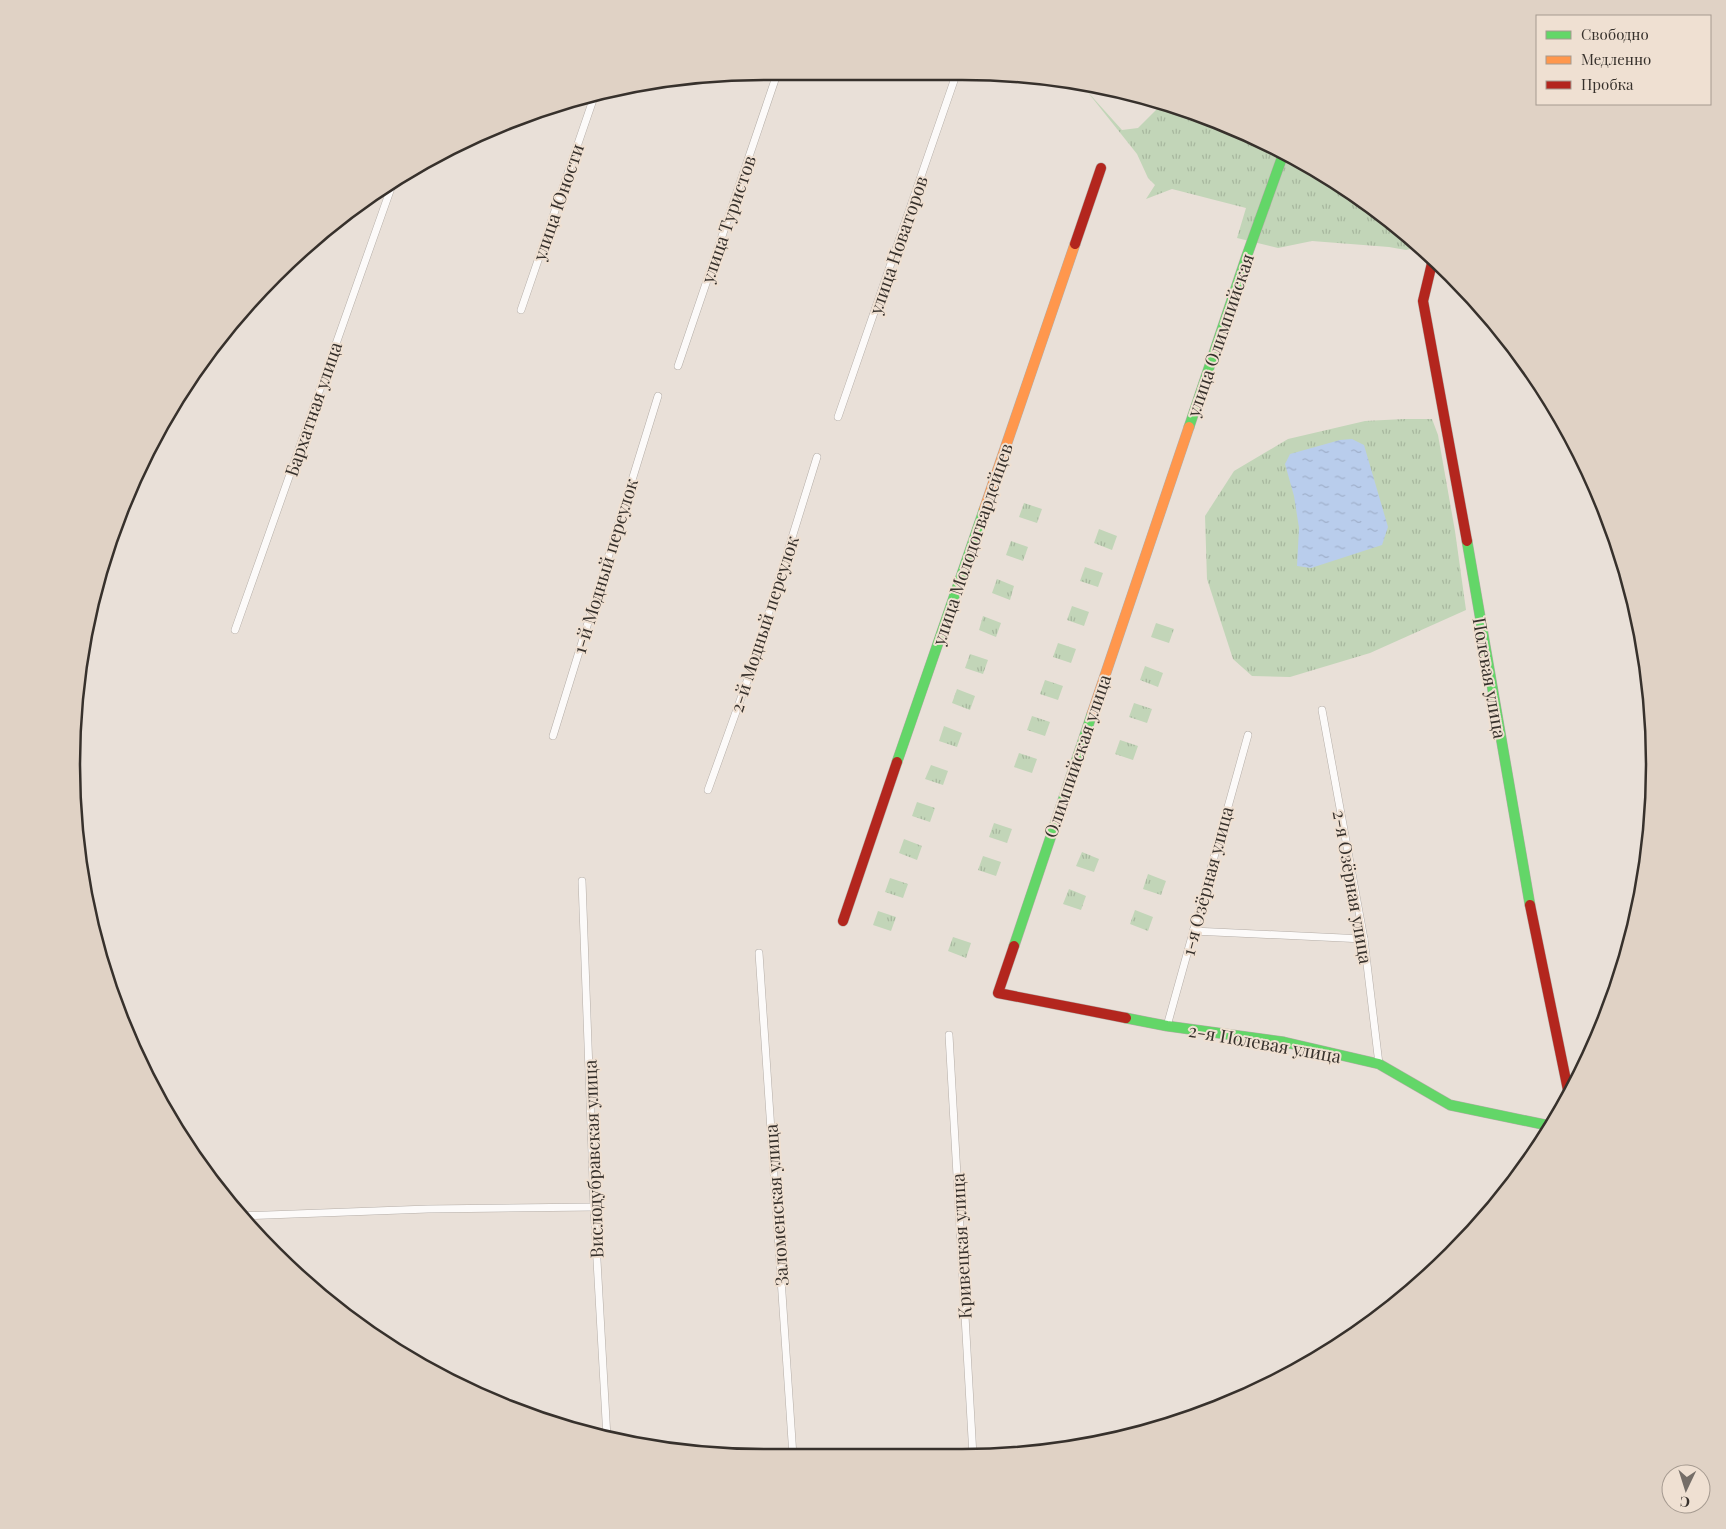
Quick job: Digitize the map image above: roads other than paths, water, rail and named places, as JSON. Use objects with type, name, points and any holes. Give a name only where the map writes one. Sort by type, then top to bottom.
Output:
[{"type":"street","name":"улица Туристов","points":[[678,366],[775,80]]},
{"type":"street","name":"улица Новаторов","points":[[838,417],[954,80]]},
{"type":"street","name":"улица Юности","points":[[521,310],[592,102]]},
{"type":"street","name":"улица Олимпийская","points":[[1157,519],[1281,160]]},
{"type":"street","name":"улица Молодогвардейцев","points":[[843,921],[1101,168]]},
{"type":"street","name":"Бархатная улица","points":[[235,630],[389,192]]},
{"type":"street","name":"Полевая улица","points":[[1431,267],[1423,301],[1478,603],[1519,847],[1552,1020],[1566,1084]]},
{"type":"street","name":"1-й Модный переулок","points":[[553,736],[658,396]]},
{"type":"street","name":"2-й Модный переулок","points":[[708,790],[750,673],[817,457]]},
{"type":"street","name":"Олимпийская улица","points":[[998,993],[1157,519]]},
{"type":"street","name":"2-я Озёрная улица","points":[[1322,710],[1364,939],[1379,1064]]},
{"type":"street","name":"1-я Озёрная улица","points":[[1167,1026],[1248,735]]},
{"type":"street","name":"Вислодубравская улица","points":[[582,881],[594,1208],[607,1430]]},
{"type":"street","points":[[1194,931],[1364,939]]},
{"type":"street","name":"Заломенская улица","points":[[759,953],[793,1449]]},
{"type":"street","name":"2-я Полевая улица","points":[[998,993],[1167,1026],[1284,1042],[1379,1064],[1450,1104],[1543,1124]]},
{"type":"street","name":"Кривецкая улица","points":[[949,1035],[973,1449]]},
{"type":"street","points":[[250,1216],[428,1209],[594,1208]]},
{"type":"water","points":[[1352,439],[1364,445],[1388,527],[1382,545],[1311,568],[1297,566],[1299,528],[1294,496],[1285,464],[1290,454],[1340,440]]}]
